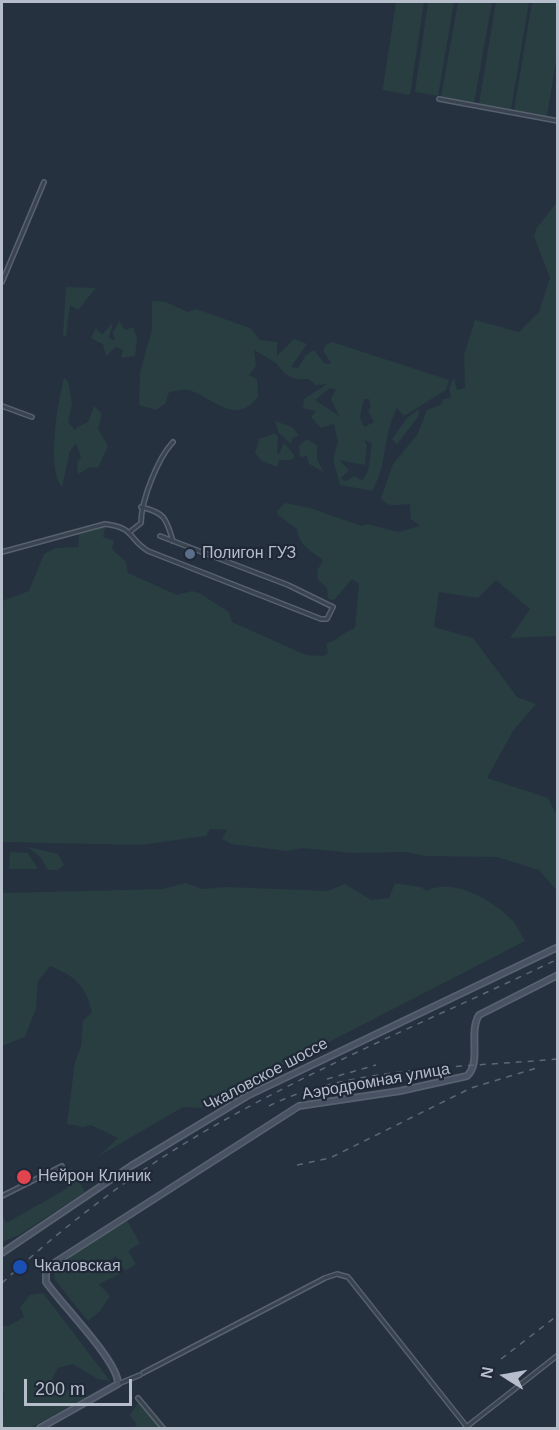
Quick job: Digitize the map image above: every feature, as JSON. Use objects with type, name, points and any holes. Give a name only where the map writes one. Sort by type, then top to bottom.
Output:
[{"type":"street","points":[[439,99],[558,121]]},
{"type":"street","points":[[2,282],[44,182]]},
{"type":"street","points":[[2,406],[32,417]]},
{"type":"street","points":[[129,531],[139,526],[141,507],[163,453],[173,442]]},
{"type":"street","points":[[141,507],[156,510],[165,517],[173,541]]},
{"type":"street","points":[[2,552],[105,524],[118,526],[129,531],[139,545],[148,550],[321,619],[327,620],[333,607],[288,585],[160,536]]},
{"type":"street","name":"Чкаловское шоссе","points":[[2,1252],[131,1166],[247,1096],[558,947]]},
{"type":"street","name":"Аэродромная улица","points":[[118,1384],[118,1377],[105,1356],[46,1282],[46,1273],[51,1265],[299,1106],[459,1079],[470,1074],[474,1064],[476,1020],[483,1011],[558,975]]},
{"type":"street","points":[[2,1196],[62,1166]]},
{"type":"street","points":[[40,1428],[118,1384],[142,1374],[325,1278],[337,1274],[348,1277],[466,1428],[558,1355]]},
{"type":"street","points":[[138,1398],[164,1428]]},
{"type":"green space","points":[[396,2],[424,2],[410,95],[383,90]]},
{"type":"green space","points":[[428,2],[454,2],[438,96],[415,92]]},
{"type":"green space","points":[[458,2],[492,2],[474,103],[441,97]]},
{"type":"green space","points":[[496,2],[529,2],[511,109],[479,104]]},
{"type":"green space","points":[[532,2],[557,2],[557,55],[547,116],[514,111]]},
{"type":"green space","points":[[557,202],[557,636],[510,638],[530,609],[496,580],[478,598],[439,592],[434,627],[473,638],[517,697],[536,704],[513,731],[487,778],[548,798],[557,816],[557,891],[539,870],[497,857],[425,856],[406,852],[353,853],[302,848],[287,851],[232,844],[222,839],[227,830],[210,829],[206,836],[140,845],[2,842],[2,601],[29,591],[44,554],[55,548],[78,547],[79,534],[106,526],[103,537],[114,541],[112,549],[126,562],[128,573],[177,595],[192,591],[199,593],[229,612],[232,622],[306,655],[323,656],[328,653],[326,644],[355,628],[359,584],[352,579],[334,600],[328,599],[327,588],[318,580],[317,571],[323,560],[306,547],[297,529],[278,515],[277,511],[285,503],[310,508],[362,526],[367,524],[398,532],[420,526],[411,519],[410,504],[390,505],[381,498],[393,464],[417,435],[427,410],[440,405],[444,399],[451,398],[449,388],[454,378],[457,390],[465,388],[464,355],[475,320],[519,332],[539,312],[550,278],[534,236],[536,229]]},
{"type":"green space","points":[[66,287],[96,288],[78,310],[70,305],[66,336],[63,336]]},
{"type":"green space","points":[[152,301],[166,302],[188,312],[196,309],[250,328],[260,340],[277,342],[277,356],[294,339],[307,344],[291,367],[298,368],[306,355],[314,350],[325,364],[331,363],[323,351],[326,345],[332,342],[449,380],[446,390],[404,416],[397,408],[389,429],[381,471],[372,491],[340,485],[333,459],[338,442],[334,424],[321,428],[311,417],[316,411],[303,408],[304,399],[327,384],[316,385],[308,379],[296,379],[285,374],[276,363],[254,350],[256,366],[249,375],[257,379],[258,397],[242,409],[226,408],[187,390],[169,392],[165,404],[156,410],[139,405],[140,373],[152,329]],"holes":[[[330,388],[336,389],[331,399],[339,416],[315,400]],[[364,399],[369,399],[371,406],[368,410],[374,422],[364,427],[360,417]],[[364,440],[372,443],[368,471],[362,481],[355,476],[345,481],[341,478],[349,470],[339,460],[365,465],[367,445]]]},
{"type":"green space","points":[[119,321],[125,330],[133,327],[137,337],[135,356],[121,358],[123,350],[116,347],[106,356],[103,344],[91,338],[96,328],[102,335],[113,322],[109,338],[115,341],[113,333]]},
{"type":"green space","points":[[64,378],[68,381],[72,404],[68,422],[76,431],[76,428],[88,422],[94,406],[102,414],[98,429],[108,446],[98,468],[90,467],[78,474],[77,463],[81,457],[76,443],[70,451],[62,487],[57,478],[54,450]]},
{"type":"green space","points":[[419,409],[418,417],[397,444],[392,439],[407,418]]},
{"type":"green space","points":[[275,421],[292,427],[299,435],[292,439],[291,444],[278,432]]},
{"type":"green space","points":[[275,433],[278,437],[277,453],[279,454],[284,443],[295,456],[291,460],[279,460],[277,467],[262,461],[255,453],[259,439]]},
{"type":"green space","points":[[307,439],[317,445],[317,460],[324,472],[309,464],[307,456],[300,457],[299,446]]},
{"type":"green space","points":[[28,847],[58,854],[64,865],[58,870],[48,870],[40,857]]},
{"type":"green space","points":[[10,852],[28,853],[38,869],[9,869]]},
{"type":"green space","points":[[185,883],[202,889],[227,887],[328,891],[345,884],[371,900],[389,898],[395,883],[421,887],[426,891],[437,887],[461,889],[485,899],[505,913],[515,923],[525,941],[201,1108],[183,1107],[99,1156],[118,1138],[91,1125],[83,1127],[67,1124],[75,1062],[81,1046],[83,1021],[92,1012],[86,995],[78,983],[50,966],[38,981],[36,1008],[25,1037],[2,1046],[2,893],[163,889]]},
{"type":"green space","points":[[60,1169],[72,1169],[85,1192],[19,1235],[2,1242],[2,1215],[6,1223],[68,1188]]},
{"type":"green space","points":[[126,1219],[140,1243],[128,1251],[136,1264],[125,1271],[116,1256],[110,1260],[120,1274],[99,1284],[110,1296],[100,1311],[88,1321],[55,1280],[52,1269]]},
{"type":"green space","points":[[43,1293],[110,1381],[98,1379],[73,1364],[58,1368],[52,1379],[58,1386],[74,1392],[84,1392],[87,1397],[30,1428],[2,1428],[4,1394],[2,1393],[2,1326],[9,1326],[24,1317],[20,1307],[30,1295]]},
{"type":"green space","points":[[139,1402],[160,1428],[132,1428],[137,1425],[130,1415]]},
{"type":"railway","points":[[2,1283],[52,1239],[130,1179],[214,1126],[341,1060],[558,959]]},
{"type":"railway","points":[[269,1106],[300,1093],[334,1083],[371,1076],[449,1067],[558,1059]]},
{"type":"railway","points":[[327,1079],[376,1065]]},
{"type":"railway","points":[[297,1165],[330,1158],[471,1088],[540,1067]]},
{"type":"railway","points":[[501,1359],[558,1315]]},
{"type":"place","name":"Полигон ГУЗ","points":[[190,554]]},
{"type":"place","name":"Нейрон Клиник","points":[[24,1177]]},
{"type":"place","name":"Чкаловская","points":[[20,1267]]}]
